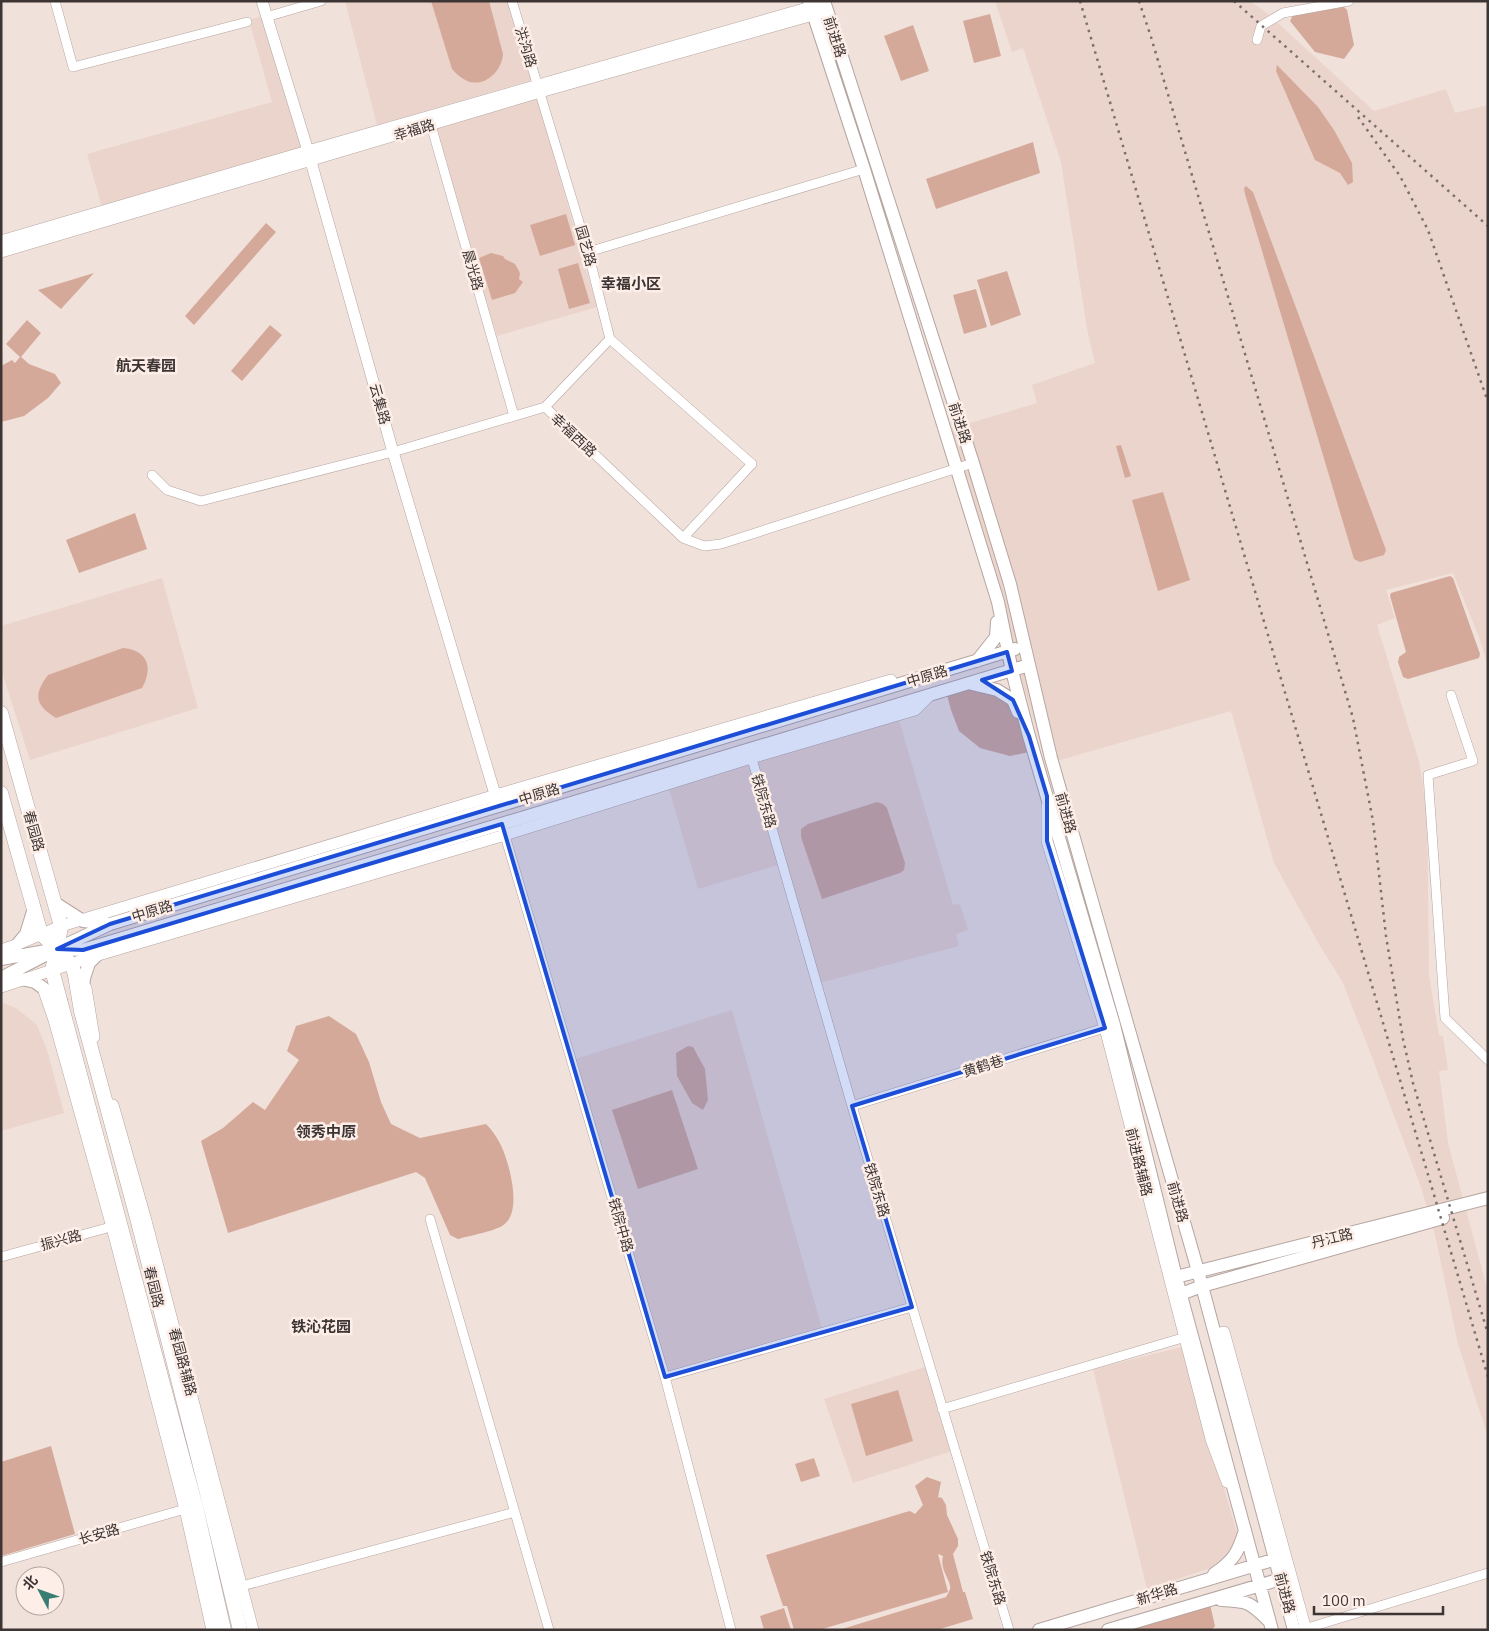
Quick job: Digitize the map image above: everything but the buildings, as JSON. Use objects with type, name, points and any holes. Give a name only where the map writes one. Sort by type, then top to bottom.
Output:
[{"type":"main road","name":"前进路","points":[[825,5],[973,463],[1010,584],[1050,758],[1198,1271],[1281,1579],[1302,1629]]},
{"type":"main road","name":"前进路","points":[[811,7],[864,169],[998,602],[1007,652],[1181,1294],[1188,1336],[1244,1528],[1270,1627]]},
{"type":"main road","points":[[977,661],[996,637],[998,602]]},
{"type":"main road","name":"中原路","points":[[4,977],[110,924],[497,801],[1025,647]]},
{"type":"main road","name":"中原路","points":[[3,956],[57,949],[83,950],[503,829],[750,754],[1029,665]]},
{"type":"main road","points":[[970,684],[996,690],[1013,700],[1029,736]]},
{"type":"main road","name":"春园路","points":[[1,713],[61,926],[52,970],[117,1226],[224,1630]]},
{"type":"main road","name":"春园路","points":[[1,793],[41,934]]},
{"type":"main road","points":[[55,902],[83,920],[110,924]]},
{"type":"main road","points":[[3,956],[16,946],[26,934],[34,908]]},
{"type":"main road","points":[[41,934],[72,965]]},
{"type":"main road","points":[[80,1010],[84,978],[89,962],[110,942]]},
{"type":"main road","name":"春园路","points":[[72,965],[80,1010],[236,1587],[240,1630]]},
{"type":"main road","points":[[4,977],[35,982],[60,1001]]},
{"type":"main road","name":"丹江路","points":[[1176,1277],[1488,1198]]},
{"type":"main road","name":"丹江路","points":[[1181,1294],[1202,1286],[1488,1206]]},
{"type":"main road","points":[[1206,1579],[1226,1566],[1238,1550],[1244,1528]]},
{"type":"main road","name":"新华路","points":[[1039,1630],[1276,1559]]},
{"type":"main road","name":"新华路","points":[[1108,1630],[1281,1579]]},
{"type":"main road","points":[[1209,1600],[1242,1600],[1254,1606],[1270,1627]]},
{"type":"street","points":[[55,1],[73,67],[247,22]]},
{"type":"street","name":"云集路","points":[[262,1],[497,801]]},
{"type":"street","points":[[266,17],[321,1]]},
{"type":"street","name":"洪沟路","points":[[512,1],[538,88]]},
{"type":"street","points":[[1257,40],[1261,26],[1283,13],[1349,1]]},
{"type":"street","name":"幸福路","points":[[1,252],[309,156],[811,7],[825,5]]},
{"type":"street","name":"幸福路","points":[[1,241],[309,156],[431,125],[538,88]]},
{"type":"street","name":"园艺路","points":[[538,88],[588,252],[610,339]]},
{"type":"street","name":"晨光路","points":[[431,125],[514,416]]},
{"type":"street","points":[[588,252],[864,169]]},
{"type":"street","points":[[545,407],[610,339],[752,464],[683,538]]},
{"type":"street","name":"幸福西路","points":[[152,475],[167,490],[200,501],[393,452],[545,407],[683,538],[704,546],[722,544],[973,463]]},
{"type":"street","points":[[1452,695],[1473,761],[1428,775],[1444,1018],[1488,1060]]},
{"type":"street","name":"铁院东路","points":[[750,754],[852,1106],[1009,1630]]},
{"type":"street","points":[[16,946],[61,926],[497,801]]},
{"type":"street","points":[[1,988],[95,956],[503,829]]},
{"type":"street","name":"铁院中路","points":[[503,829],[665,1377],[731,1630]]},
{"type":"street","name":"春园路辅路","points":[[84,978],[92,1032],[145,1217],[236,1587],[253,1630]]},
{"type":"street","points":[[43,988],[117,1226]]},
{"type":"street","name":"黄鹤巷","points":[[852,1106],[1109,1027]]},
{"type":"street","name":"前进路辅路","points":[[1109,1027],[1188,1336]]},
{"type":"street","points":[[430,1219],[549,1630]]},
{"type":"street","name":"振兴路","points":[[1,1257],[117,1226]]},
{"type":"street","points":[[665,1377],[912,1307]]},
{"type":"street","points":[[1215,1334],[1224,1332],[1302,1629],[1488,1573]]},
{"type":"street","points":[[942,1409],[1188,1336]]},
{"type":"street","points":[[191,1508],[212,1630]]},
{"type":"street","name":"长安路","points":[[1,1562],[191,1508]]},
{"type":"street","points":[[236,1587],[515,1512]]},
{"type":"highlighted area","points":[[1007,652],[1012,671],[982,680],[1013,700],[1029,736],[1047,796],[1047,841],[1105,1028],[852,1106],[912,1307],[665,1377],[502,824],[83,950],[57,949],[110,924]]},
{"type":"shaded area","points":[[345,1],[508,1],[532,80],[377,125]]},
{"type":"shaded area","points":[[431,1],[489,1],[503,54],[496,72],[486,80],[474,83],[467,81],[452,69]]},
{"type":"shaded area","points":[[995,1],[1250,1],[1268,14],[1374,111],[1446,89],[1455,113],[1488,105],[1488,666],[1479,637],[1453,573],[1386,590],[1395,618],[1377,625],[1419,761],[1427,812],[1429,976],[1439,1035],[1443,1036],[1448,1070],[1439,1071],[1448,1143],[1488,1292],[1488,1437],[1458,1344],[1435,1235],[1421,1187],[1342,981],[1320,946],[1274,863],[1231,711],[1046,764],[950,429],[1037,403],[1032,385],[1095,363],[1087,329],[1061,162],[1023,48],[1012,52]]},
{"type":"shaded area","points":[[1342,5],[1347,10],[1354,45],[1344,59],[1315,52],[1290,21],[1293,15]]},
{"type":"shaded area","points":[[990,14],[1001,56],[974,63],[963,21]]},
{"type":"shaded area","points":[[262,16],[303,148],[102,208],[87,154],[272,102],[249,20]]},
{"type":"shaded area","points":[[913,25],[929,71],[901,81],[884,36]]},
{"type":"shaded area","points":[[1277,65],[1318,107],[1334,130],[1352,163],[1353,182],[1348,185],[1340,173],[1315,160],[1276,71]]},
{"type":"shaded area","points":[[537,98],[597,307],[497,336],[435,129]]},
{"type":"shaded area","points":[[1033,142],[1040,173],[936,209],[926,179]]},
{"type":"shaded area","points":[[1246,186],[1253,192],[1386,550],[1384,555],[1360,562],[1354,559],[1245,194],[1244,188]]},
{"type":"shaded area","points":[[566,214],[575,245],[540,256],[530,225]]},
{"type":"shaded area","points":[[266,223],[276,232],[194,325],[185,316]]},
{"type":"shaded area","points":[[491,253],[503,256],[515,264],[520,273],[519,279],[523,282],[515,293],[492,300],[479,258]]},
{"type":"shaded area","points":[[578,263],[590,303],[569,309],[558,269]]},
{"type":"shaded area","points":[[1007,271],[1021,315],[991,326],[977,280]]},
{"type":"shaded area","points":[[94,273],[61,309],[38,290]]},
{"type":"shaded area","points":[[976,289],[987,327],[964,334],[953,295]]},
{"type":"shaded area","points":[[27,320],[41,333],[21,357],[29,364],[55,374],[61,383],[48,398],[24,416],[1,422],[1,366],[12,360],[15,363],[20,357],[6,344]]},
{"type":"shaded area","points":[[270,325],[282,335],[242,381],[231,371]]},
{"type":"shaded area","points":[[1121,445],[1131,476],[1125,478],[1116,446]]},
{"type":"shaded area","points":[[1163,492],[1190,580],[1158,591],[1132,500]]},
{"type":"shaded area","points":[[135,513],[147,549],[79,573],[66,540]]},
{"type":"shaded area","points":[[1450,576],[1453,578],[1480,654],[1479,658],[1408,679],[1403,677],[1398,662],[1399,657],[1406,652],[1390,596],[1391,593]]},
{"type":"shaded area","points":[[162,578],[198,708],[30,760],[1,669],[1,626]]},
{"type":"shaded area","points":[[123,648],[138,652],[146,661],[148,667],[146,680],[142,688],[56,718],[40,704],[38,694],[48,675]]},
{"type":"shaded area","points":[[970,684],[1013,700],[1034,751],[1010,756],[980,748],[959,731],[946,691]]},
{"type":"shaded area","points":[[899,720],[953,905],[960,904],[968,930],[956,934],[959,946],[812,985],[778,865],[698,889],[669,789]]},
{"type":"shaded area","points":[[877,802],[887,808],[905,863],[904,870],[822,899],[801,837],[801,829],[808,824]]},
{"type":"shaded area","points":[[1,1002],[16,1008],[37,1025],[47,1050],[64,1113],[1,1131]]},
{"type":"shaded area","points":[[732,1010],[823,1332],[665,1377],[572,1060]]},
{"type":"shaded area","points":[[329,1016],[356,1034],[369,1062],[381,1102],[391,1124],[420,1138],[486,1124],[496,1136],[506,1158],[513,1190],[512,1211],[508,1220],[502,1226],[487,1232],[458,1239],[450,1235],[425,1178],[416,1172],[228,1233],[201,1141],[223,1128],[253,1102],[265,1110],[299,1060],[287,1051],[296,1026]]},
{"type":"shaded area","points":[[688,1046],[693,1047],[705,1069],[708,1100],[703,1110],[692,1103],[677,1076],[676,1053]]},
{"type":"shaded area","points":[[672,1090],[698,1169],[638,1189],[612,1110]]},
{"type":"shaded area","points":[[1182,1347],[1238,1536],[1234,1549],[1217,1566],[1147,1589],[1093,1369]]},
{"type":"shaded area","points":[[928,1366],[952,1451],[853,1483],[824,1399]]},
{"type":"shaded area","points":[[898,1390],[913,1441],[866,1456],[851,1404]]},
{"type":"shaded area","points":[[51,1446],[75,1534],[1,1556],[1,1462]]},
{"type":"shaded area","points":[[814,1458],[820,1476],[801,1482],[795,1464]]},
{"type":"shaded area","points":[[927,1477],[941,1482],[938,1497],[942,1498],[946,1505],[947,1515],[958,1539],[958,1546],[953,1554],[963,1592],[965,1592],[973,1619],[937,1630],[839,1630],[946,1597],[950,1589],[950,1586],[943,1566],[943,1556],[938,1554],[948,1592],[819,1630],[794,1630],[787,1606],[783,1606],[766,1555],[906,1512],[910,1511],[915,1514],[923,1505],[915,1486]]},
{"type":"shaded area","points":[[1209,1600],[1215,1626],[1212,1630],[1108,1630]]},
{"type":"shaded area","points":[[784,1608],[791,1630],[764,1630],[760,1616]]},
{"type":"railway","points":[[1080,1],[1488,1377]]},
{"type":"railway","points":[[1139,1],[1353,718],[1373,821],[1386,936],[1403,1039],[1413,1083],[1488,1334]]},
{"type":"railway","points":[[1234,1],[1488,226]]},
{"type":"railway","points":[[1358,117],[1400,176],[1428,230],[1488,402]]},
{"type":"district","name":"幸福小区","points":[[631,283]]},
{"type":"district","name":"航天春园","points":[[146,365]]},
{"type":"district","name":"领秀中原","points":[[326,1131]]},
{"type":"district","name":"铁沁花园","points":[[321,1326]]}]
